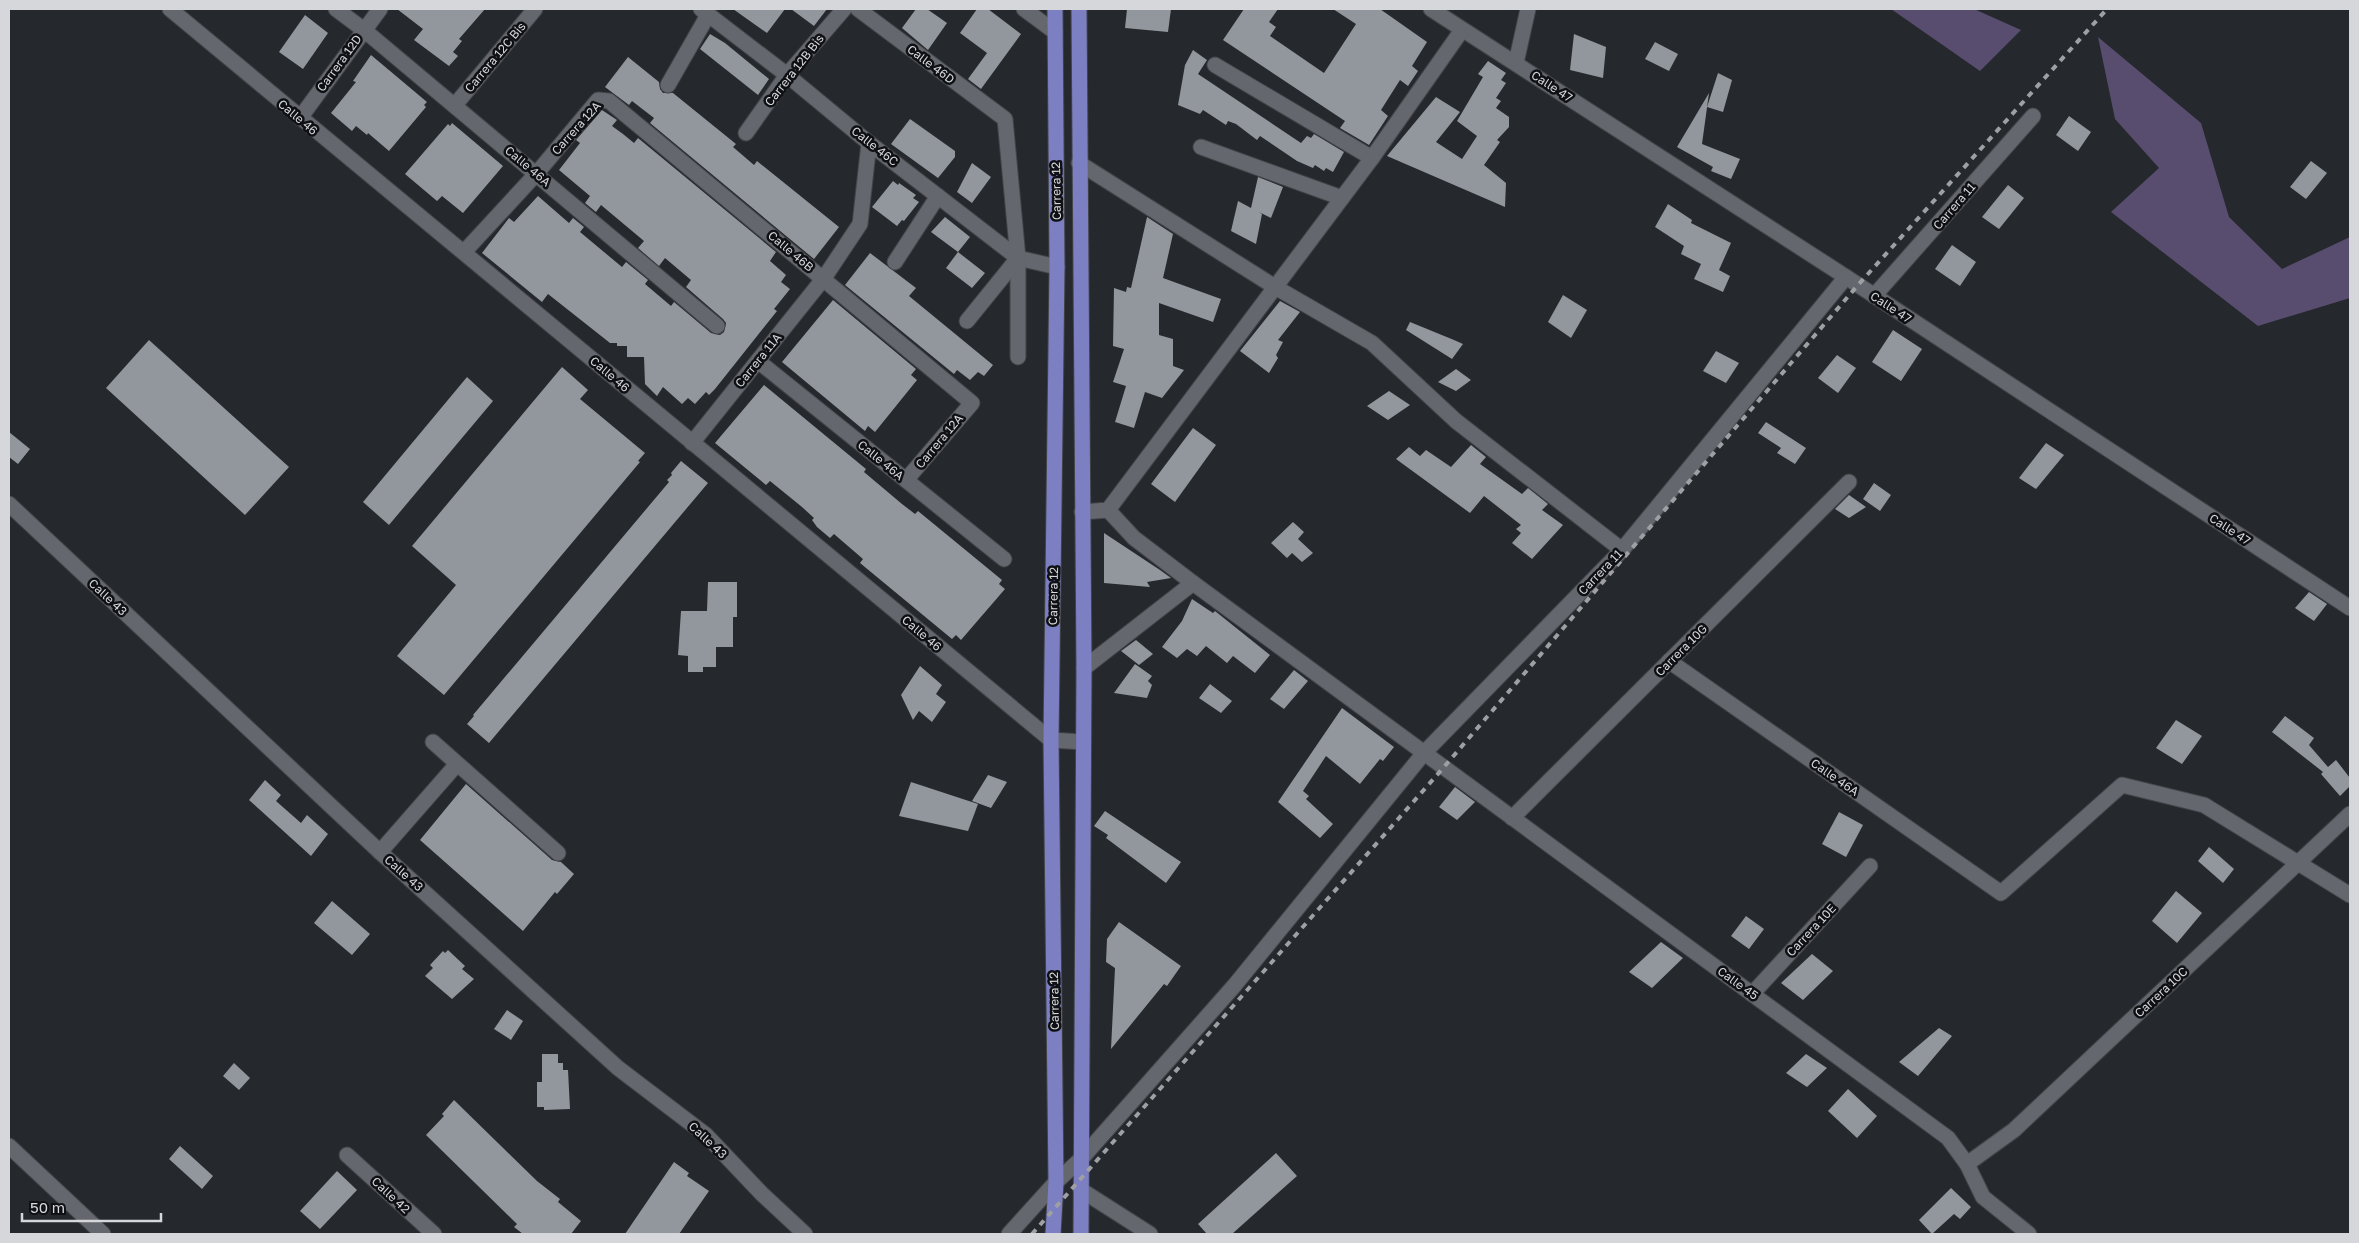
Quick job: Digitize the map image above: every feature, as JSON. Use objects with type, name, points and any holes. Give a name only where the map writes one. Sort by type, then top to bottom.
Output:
[{"type":"main road","name":"Carrera 12","points":[[1055,9],[1057,267],[1051,740],[1056,1182]]},
{"type":"main road","name":"Carrera 12","points":[[1079,9],[1084,668],[1081,1159]]},
{"type":"main road","points":[[1081,1159],[1081,1234]]},
{"type":"main road","points":[[1053,1234],[1056,1182]]},
{"type":"street","name":"Calle 46","points":[[170,9],[1051,740]]},
{"type":"street","name":"Calle 46A","points":[[336,9],[537,173],[717,326]]},
{"type":"street","name":"Carrera 12D","points":[[300,118],[380,9]]},
{"type":"street","name":"Carrera 12C Bis","points":[[455,105],[536,9]]},
{"type":"street","name":"Carrera 12B Bis","points":[[746,133],[787,75],[844,9]]},
{"type":"street","name":"Calle 46D","points":[[858,9],[1005,119],[1018,258]]},
{"type":"street","points":[[1024,9],[1055,32]]},
{"type":"street","name":"Calle 47","points":[[1431,9],[1846,277],[2350,608]]},
{"type":"street","points":[[1516,63],[1528,9]]},
{"type":"street","name":"Calle 46C","points":[[704,12],[787,75],[870,143],[1018,258],[1057,267]]},
{"type":"street","points":[[668,85],[704,12]]},
{"type":"street","points":[[1082,512],[1108,510],[1372,158],[1462,30]]},
{"type":"street","points":[[1215,65],[1372,158]]},
{"type":"street","name":"Carrera 12A","points":[[464,252],[537,173],[598,100],[609,101]]},
{"type":"street","name":"Calle 46B","points":[[609,101],[972,403]]},
{"type":"street","name":"Carrera 11","points":[[1874,296],[2033,116]]},
{"type":"street","name":"Carrera 11A","points":[[692,443],[824,278],[860,224],[870,143]]},
{"type":"street","points":[[1201,147],[1342,198]]},
{"type":"street","points":[[1079,163],[1275,287],[1372,343],[1456,421],[1622,550]]},
{"type":"street","points":[[895,262],[938,196]]},
{"type":"street","points":[[967,321],[1018,258]]},
{"type":"street","points":[[1018,258],[1018,357]]},
{"type":"street","name":"Carrera 11","points":[[1056,1182],[1081,1159],[1234,986],[1424,753],[1622,550],[1846,277]]},
{"type":"street","name":"Calle 46A","points":[[758,361],[1004,559]]},
{"type":"street","name":"Carrera 12A","points":[[906,480],[972,403]]},
{"type":"street","name":"Carrera 10G","points":[[1512,818],[1850,482]]},
{"type":"street","name":"Calle 43","points":[[9,504],[380,852],[618,1068],[706,1135],[762,1194],[806,1234]]},
{"type":"street","name":"Calle 45","points":[[1108,510],[1134,538],[1193,583],[1948,1138],[1967,1164],[1983,1197],[2029,1234]]},
{"type":"street","points":[[1084,668],[1193,583]]},
{"type":"street","name":"Calle 46A","points":[[1669,661],[2002,893],[2122,785],[2204,805],[2298,862]]},
{"type":"street","points":[[1051,740],[1083,742]]},
{"type":"street","points":[[432,742],[558,853]]},
{"type":"street","points":[[380,852],[457,764]]},
{"type":"street","name":"Carrera 10C","points":[[1967,1164],[2014,1130],[2350,814]]},
{"type":"street","points":[[2298,862],[2350,895]]},
{"type":"street","name":"Carrera 10E","points":[[1752,994],[1870,866]]},
{"type":"street","points":[[9,1146],[103,1234]]},
{"type":"street","name":"Calle 42","points":[[347,1155],[434,1234]]},
{"type":"street","points":[[1009,1234],[1056,1182]]},
{"type":"street","points":[[1081,1190],[1150,1234]]},
{"type":"shaded area","points":[[1891,9],[1974,9],[2021,30],[1980,71]]},
{"type":"shaded area","points":[[2098,37],[2201,123],[2229,217],[2282,269],[2350,237],[2350,298],[2258,326],[2111,212],[2159,168],[2115,119]]},
{"type":"building","points":[[397,9],[485,9],[459,39],[462,41],[453,52],[458,56],[449,66],[414,40],[423,29]]},
{"type":"building","points":[[733,9],[785,9],[767,33]]},
{"type":"building","points":[[791,9],[827,9],[814,26]]},
{"type":"building","points":[[916,9],[927,9],[947,23],[928,50],[902,28]]},
{"type":"building","points":[[977,9],[988,9],[1021,34],[981,89],[968,79],[987,53],[960,33]]},
{"type":"building","points":[[1127,9],[1171,9],[1168,32],[1125,28]]},
{"type":"building","points":[[1244,9],[1278,9],[1269,22],[1276,27],[1270,36],[1324,73],[1356,24],[1333,9],[1380,9],[1427,42],[1412,66],[1418,71],[1408,86],[1400,80],[1381,110],[1388,116],[1369,145],[1340,128],[1345,121],[1223,40]]},
{"type":"building","points":[[305,15],[328,33],[303,69],[279,52]]},
{"type":"building","points":[[710,34],[725,43],[769,79],[758,95],[700,49]]},
{"type":"building","points":[[1574,34],[1606,47],[1603,78],[1570,70]]},
{"type":"building","points":[[1655,42],[1678,54],[1669,71],[1645,59]]},
{"type":"building","points":[[1193,50],[1207,60],[1198,74],[1301,143],[1307,136],[1311,138],[1314,134],[1344,152],[1333,172],[1326,168],[1324,171],[1315,165],[1313,168],[1297,161],[1260,136],[1257,140],[1236,124],[1228,121],[1226,125],[1203,110],[1200,114],[1178,105],[1185,65]]},
{"type":"building","points":[[371,55],[427,102],[424,105],[426,107],[389,151],[368,133],[367,135],[356,126],[352,131],[331,113],[356,82],[353,81]]},
{"type":"building","points":[[628,57],[659,82],[663,93],[673,93],[736,144],[733,147],[754,165],[757,161],[839,227],[814,259],[650,123],[654,118],[632,101],[629,105],[605,87]]},
{"type":"building","points":[[1488,61],[1506,73],[1501,80],[1506,83],[1496,98],[1501,101],[1496,108],[1509,117],[1509,127],[1497,140],[1500,142],[1484,165],[1506,183],[1505,207],[1387,156],[1436,97],[1460,112],[1436,142],[1462,159],[1477,136],[1457,121],[1483,77],[1478,74]]},
{"type":"building","points":[[1718,73],[1732,80],[1723,112],[1707,107]]},
{"type":"building","points":[[1709,93],[1702,144],[1740,159],[1731,179],[1711,171],[1713,167],[1677,147]]},
{"type":"building","points":[[602,110],[617,120],[612,126],[634,143],[638,138],[776,252],[770,261],[786,275],[781,282],[790,289],[774,309],[777,311],[715,389],[709,395],[706,392],[695,404],[688,398],[682,404],[663,387],[657,396],[645,384],[644,357],[627,357],[627,346],[617,346],[617,343],[610,343],[548,294],[542,302],[482,253],[509,218],[514,222],[538,196],[569,223],[573,218],[584,227],[580,232],[622,267],[626,262],[648,280],[645,284],[671,306],[674,302],[711,333],[720,335],[724,332],[726,323],[723,319],[686,287],[691,280],[665,258],[659,266],[638,248],[644,241],[601,205],[596,212],[585,203],[590,196],[559,170],[580,143],[576,140]]},
{"type":"building","points":[[2069,116],[2091,132],[2078,151],[2056,135]]},
{"type":"building","points":[[910,119],[955,151],[955,157],[938,178],[891,144]]},
{"type":"building","points":[[452,123],[503,166],[463,213],[442,196],[437,201],[405,174],[448,124],[450,126]]},
{"type":"building","points":[[2311,161],[2327,173],[2306,199],[2290,187]]},
{"type":"building","points":[[972,163],[991,177],[972,203],[957,192]]},
{"type":"building","points":[[1258,177],[1283,187],[1271,218],[1259,212],[1262,214],[1256,244],[1231,231],[1238,201],[1251,208]]},
{"type":"building","points":[[893,181],[916,195],[913,198],[919,202],[904,221],[902,220],[897,226],[872,207]]},
{"type":"building","points":[[2008,185],[2024,198],[1999,229],[1982,217]]},
{"type":"building","points":[[1668,204],[1692,220],[1691,223],[1731,243],[1719,270],[1730,276],[1723,292],[1694,279],[1701,264],[1681,254],[1684,246],[1655,227]]},
{"type":"building","points":[[945,217],[970,237],[958,252],[931,232]]},
{"type":"building","points":[[1147,217],[1173,234],[1163,278],[1221,299],[1213,322],[1159,303],[1159,335],[1173,339],[1173,366],[1184,370],[1162,398],[1145,392],[1134,428],[1115,422],[1126,386],[1113,382],[1124,349],[1113,346],[1114,288],[1126,292],[1127,287],[1131,288]]},
{"type":"building","points":[[1952,245],[1976,262],[1960,286],[1935,269]]},
{"type":"building","points":[[958,252],[985,273],[972,288],[946,268]]},
{"type":"building","points":[[870,253],[916,288],[909,296],[993,365],[984,376],[978,372],[970,380],[957,370],[954,374],[845,285]]},
{"type":"building","points":[[1563,295],[1587,310],[1571,338],[1548,322]]},
{"type":"building","points":[[833,300],[916,369],[911,375],[917,380],[875,432],[868,426],[865,431],[782,362]]},
{"type":"building","points":[[1280,301],[1300,312],[1278,340],[1283,342],[1276,355],[1278,358],[1269,373],[1240,351]]},
{"type":"building","points":[[1410,322],[1463,344],[1452,359],[1406,330]]},
{"type":"building","points":[[1893,330],[1922,349],[1901,381],[1872,362]]},
{"type":"building","points":[[149,340],[289,467],[245,515],[106,388]]},
{"type":"building","points":[[1716,351],[1739,363],[1726,383],[1703,371]]},
{"type":"building","points":[[1837,355],[1856,368],[1838,393],[1818,378]]},
{"type":"building","points":[[562,367],[588,390],[580,399],[645,453],[638,461],[640,462],[444,695],[397,656],[456,585],[412,546]]},
{"type":"building","points":[[1456,369],[1471,380],[1456,391],[1438,382]]},
{"type":"building","points":[[467,377],[493,401],[389,525],[363,502]]},
{"type":"building","points":[[764,385],[866,469],[864,472],[902,504],[915,514],[918,511],[1002,580],[999,584],[1005,589],[961,640],[956,635],[952,639],[860,563],[863,559],[834,534],[830,538],[817,527],[812,520],[814,518],[802,507],[770,481],[766,485],[715,443]]},
{"type":"building","points":[[1389,391],[1410,405],[1388,420],[1367,406]]},
{"type":"building","points":[[1766,422],[1806,448],[1795,464],[1777,453],[1781,448],[1758,433]]},
{"type":"building","points":[[1193,428],[1216,445],[1175,502],[1151,484]]},
{"type":"building","points":[[9,432],[30,449],[18,464],[9,457]]},
{"type":"building","points":[[2046,443],[2064,455],[2036,489],[2019,478]]},
{"type":"building","points":[[1471,445],[1486,457],[1480,464],[1522,494],[1528,488],[1548,504],[1542,510],[1563,525],[1532,559],[1512,543],[1521,533],[1516,529],[1521,525],[1484,496],[1470,513],[1396,459],[1409,447],[1420,456],[1426,450],[1451,467]]},
{"type":"building","points":[[681,461],[708,483],[489,743],[467,724],[473,715],[669,482],[667,480],[672,475],[671,473]]},
{"type":"building","points":[[1874,483],[1891,495],[1880,511],[1863,499]]},
{"type":"building","points":[[1849,495],[1866,507],[1849,518],[1835,509]]},
{"type":"building","points":[[1293,522],[1304,532],[1298,539],[1313,553],[1302,562],[1292,553],[1287,558],[1271,543]]},
{"type":"building","points":[[1104,533],[1171,578],[1147,582],[1150,587],[1104,583]]},
{"type":"building","points":[[708,582],[737,582],[737,617],[733,617],[733,647],[716,647],[716,667],[703,667],[703,672],[688,672],[688,656],[678,655],[681,611],[707,611]]},
{"type":"building","points":[[2309,592],[2327,604],[2314,621],[2295,608]]},
{"type":"building","points":[[1192,599],[1213,613],[1215,611],[1270,655],[1255,673],[1233,656],[1227,663],[1206,646],[1197,656],[1187,649],[1177,658],[1162,647],[1182,621]]},
{"type":"building","points":[[1136,640],[1153,654],[1139,665],[1121,651]]},
{"type":"building","points":[[1135,664],[1152,676],[1148,681],[1152,685],[1147,698],[1114,693]]},
{"type":"building","points":[[920,666],[942,685],[936,694],[946,702],[932,722],[919,711],[913,720],[901,695]]},
{"type":"building","points":[[1294,670],[1308,681],[1284,709],[1270,699]]},
{"type":"building","points":[[1210,684],[1232,701],[1221,713],[1199,698]]},
{"type":"building","points":[[1342,708],[1394,747],[1383,761],[1380,759],[1360,784],[1326,756],[1303,791],[1309,796],[1306,799],[1333,824],[1320,838],[1278,802]]},
{"type":"building","points":[[2285,716],[2314,738],[2309,745],[2328,767],[2336,760],[2350,778],[2350,786],[2340,796],[2321,774],[2323,772],[2272,732]]},
{"type":"building","points":[[2176,720],[2202,736],[2182,764],[2156,748]]},
{"type":"building","points":[[988,775],[1007,782],[991,808],[972,801]]},
{"type":"building","points":[[265,780],[281,795],[276,801],[301,823],[307,815],[328,834],[311,856],[249,800]]},
{"type":"building","points":[[911,782],[978,804],[968,831],[899,816]]},
{"type":"building","points":[[466,784],[552,860],[561,862],[574,874],[557,894],[555,892],[523,931],[420,840]]},
{"type":"building","points":[[1455,787],[1475,802],[1457,820],[1439,807]]},
{"type":"building","points":[[1105,811],[1181,862],[1166,883],[1106,838],[1108,835],[1094,826]]},
{"type":"building","points":[[1839,812],[1863,825],[1846,857],[1822,844]]},
{"type":"building","points":[[2209,847],[2234,869],[2223,883],[2198,861]]},
{"type":"building","points":[[2176,891],[2202,913],[2177,943],[2152,921]]},
{"type":"building","points":[[332,901],[370,934],[352,955],[314,923]]},
{"type":"building","points":[[1746,916],[1764,929],[1749,949],[1731,936]]},
{"type":"building","points":[[1119,922],[1181,966],[1167,986],[1164,984],[1111,1049],[1115,968],[1106,962],[1107,939]]},
{"type":"building","points":[[1661,942],[1683,958],[1652,988],[1629,972]]},
{"type":"building","points":[[448,950],[465,966],[462,969],[474,979],[452,999],[425,976],[433,968],[430,965],[443,951],[445,953]]},
{"type":"building","points":[[1812,954],[1833,971],[1803,1000],[1781,983]]},
{"type":"building","points":[[507,1010],[523,1021],[511,1040],[494,1029]]},
{"type":"building","points":[[1939,1028],[1952,1036],[1918,1076],[1899,1062]]},
{"type":"building","points":[[542,1054],[558,1054],[558,1063],[563,1063],[563,1070],[568,1070],[570,1109],[544,1110],[544,1107],[537,1107],[537,1082],[542,1082]]},
{"type":"building","points":[[1806,1054],[1827,1068],[1807,1087],[1786,1073]]},
{"type":"building","points":[[234,1063],[250,1078],[239,1090],[223,1076]]},
{"type":"building","points":[[1848,1089],[1877,1116],[1857,1138],[1828,1111]]},
{"type":"building","points":[[454,1100],[537,1181],[560,1199],[558,1202],[581,1221],[571,1234],[523,1234],[514,1227],[517,1224],[426,1135],[444,1116],[442,1114]]},
{"type":"building","points":[[180,1146],[213,1176],[202,1189],[169,1159]]},
{"type":"building","points":[[1276,1153],[1297,1176],[1232,1234],[1207,1234],[1198,1224]]},
{"type":"building","points":[[674,1162],[689,1173],[687,1176],[709,1191],[679,1234],[625,1234]]},
{"type":"building","points":[[337,1171],[357,1190],[320,1229],[300,1211]]},
{"type":"building","points":[[1951,1188],[1971,1207],[1960,1219],[1954,1214],[1932,1234],[1919,1220]]},
{"type":"railway","points":[[1032,1234],[1444,767],[1858,285],[2107,9]]}]
